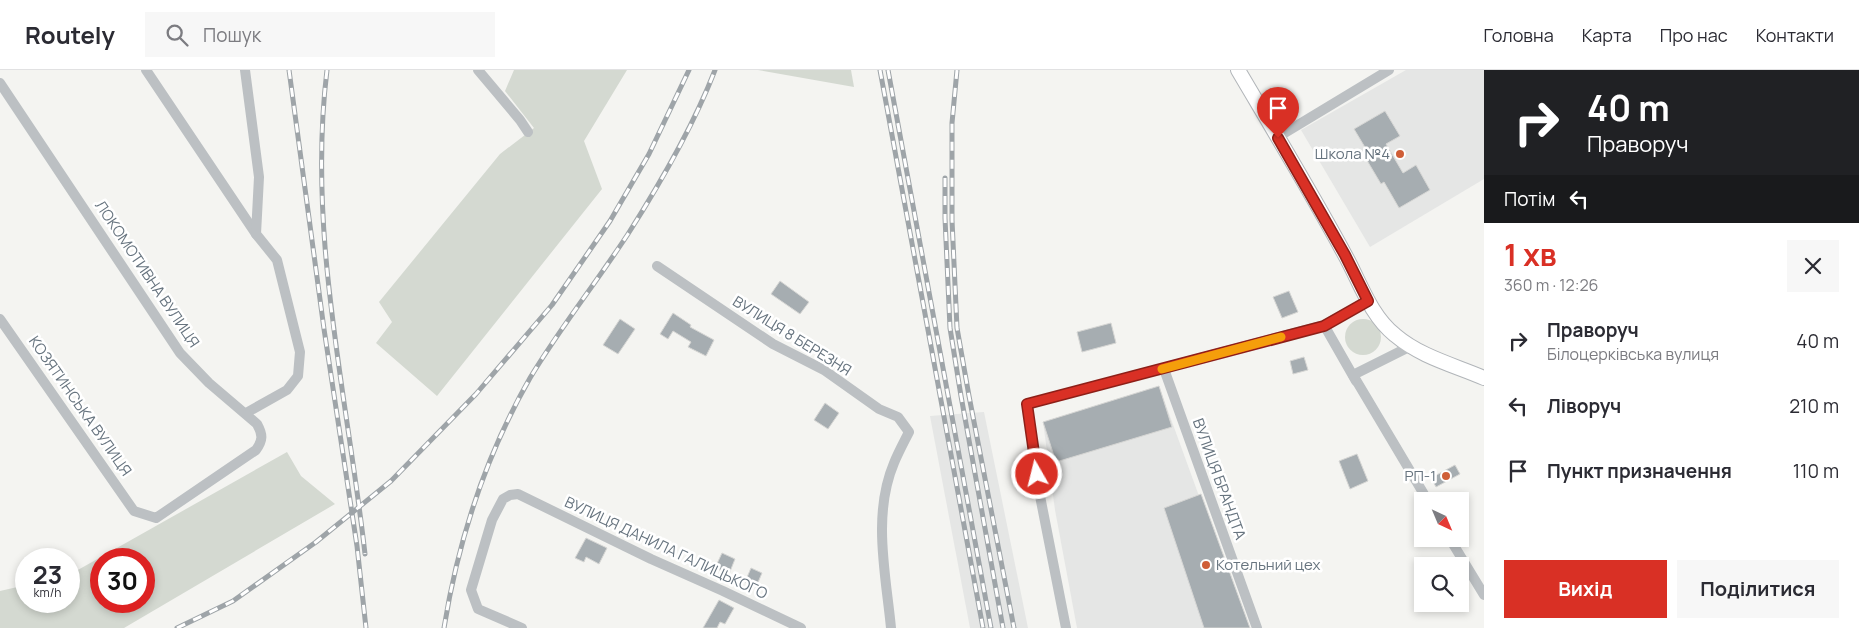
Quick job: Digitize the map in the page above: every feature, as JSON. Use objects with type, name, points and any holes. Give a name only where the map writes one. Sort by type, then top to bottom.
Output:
[{"type":"main road","points":[[1238,70],[1345,255],[1377,315],[1394,335],[1410,346],[1437,360],[1484,378]]},
{"type":"street","points":[[146,70],[256,234],[277,260],[300,352],[298,376],[287,390],[246,413]]},
{"type":"street","points":[[244,70],[259,177],[256,234]]},
{"type":"street","points":[[478,70],[528,132]]},
{"type":"street","points":[[1278,138],[1390,70]]},
{"type":"street","name":"ЛОКОМОТИВНА ВУЛИЦЯ","points":[[0,83],[180,353],[209,383],[246,413],[257,424],[262,434],[261,443],[256,450],[156,518],[134,511]]},
{"type":"street","name":"ВУЛИЦЯ 8 БЕРЕЗНЯ","points":[[657,266],[773,344],[824,370],[879,409],[898,417],[909,432],[893,464],[885,495],[882,531],[891,628]]},
{"type":"street","points":[[1066,628],[1040,491],[1027,404],[1324,326],[1368,301]]},
{"type":"street","name":"КОЗЯТИНСЬКА ВУЛИЦЯ","points":[[0,319],[134,511]]},
{"type":"street","points":[[1324,326],[1423,492]]},
{"type":"street","points":[[1353,375],[1410,346]]},
{"type":"street","name":"ВУЛИЦЯ БРАНДТА","points":[[1164,369],[1257,628]]},
{"type":"street","name":"ВУЛИЦЯ ДАНИЛА ГАЛИЦЬКОГО","points":[[522,628],[478,609],[471,590],[492,520],[503,500],[510,495],[518,494],[651,559],[723,590],[801,628]]},
{"type":"street","points":[[1455,548],[1484,595]]},
{"type":"shaded area","points":[[514,70],[627,70],[584,141],[602,189],[437,396],[376,343],[392,322],[379,302],[500,154],[534,128],[505,91]]},
{"type":"shaded area","points":[[758,70],[851,70],[854,87]]},
{"type":"shaded area","name":"Школа №4","points":[[1406,70],[1484,70],[1484,179],[1370,247],[1301,130]]},
{"type":"shaded area","points":[[1363,319],[1375,325],[1381,337],[1375,349],[1363,355],[1351,349],[1345,337],[1351,325]]},
{"type":"shaded area","points":[[1159,386],[1247,628],[1077,628],[1055,510],[1043,422]]},
{"type":"shaded area","points":[[984,412],[1028,628],[970,628],[930,416]]},
{"type":"shaded area","points":[[287,452],[301,476],[335,504],[155,610],[155,548],[117,548]]},
{"type":"shaded area","points":[[90,563],[90,613],[150,613],[124,628],[0,628],[0,591],[15,588],[15,613],[80,613],[80,569]]},
{"type":"building","points":[[1385,111],[1400,136],[1386,144],[1403,173],[1416,165],[1430,190],[1399,208],[1384,182],[1381,184],[1365,157],[1369,154],[1354,129]]},
{"type":"building","points":[[780,281],[809,302],[800,314],[771,294]]},
{"type":"building","points":[[1289,291],[1298,312],[1282,318],[1273,297]]},
{"type":"building","points":[[673,313],[691,325],[690,327],[714,340],[706,356],[688,347],[691,342],[673,331],[668,339],[660,334]]},
{"type":"building","points":[[620,319],[635,329],[618,354],[603,345]]},
{"type":"building","points":[[1111,323],[1116,343],[1082,352],[1077,332]]},
{"type":"building","points":[[1304,357],[1308,370],[1293,374],[1290,361]]},
{"type":"building","points":[[1159,386],[1172,427],[1056,462],[1043,422]]},
{"type":"building","points":[[825,403],[839,413],[828,429],[814,420]]},
{"type":"building","points":[[1357,454],[1368,481],[1350,489],[1339,461]]},
{"type":"building","name":"РП-1","points":[[1455,465],[1460,474],[1436,487],[1431,478]]},
{"type":"building","name":"Котельний цех","points":[[1201,494],[1250,628],[1204,628],[1164,508]]},
{"type":"building","points":[[586,538],[607,548],[599,564],[586,557],[584,562],[575,558]]},
{"type":"building","points":[[722,553],[735,559],[729,574],[715,568]]},
{"type":"building","points":[[751,568],[762,573],[756,587],[745,582]]},
{"type":"building","points":[[719,600],[734,608],[725,624],[720,622],[717,628],[703,628]]},
{"type":"railway","points":[[289,70],[324,329],[357,546],[366,628]]},
{"type":"railway","points":[[327,70],[322,131],[325,253],[365,554]]},
{"type":"railway","points":[[177,628],[233,601],[316,542],[391,481],[476,394],[552,305],[610,221],[649,154],[689,70]]},
{"type":"railway","points":[[444,628],[457,563],[476,499],[487,468],[514,407],[542,359],[628,234],[676,154],[715,70]]},
{"type":"railway","points":[[880,70],[983,628]]},
{"type":"railway","points":[[888,70],[991,628]]},
{"type":"railway","points":[[957,70],[952,123],[952,220],[957,328],[1014,628]]},
{"type":"railway","points":[[945,178],[950,328],[1003,628]]},
{"type":"slow traffic","points":[[1162,369],[1281,337]]},
{"type":"place","name":"Школа №4","points":[[1400,154]]},
{"type":"place","name":"РП-1","points":[[1446,476]]},
{"type":"place","name":"Котельний цех","points":[[1206,565]]},
{"type":"route","points":[[1037,474],[1027,404],[1324,326],[1368,301],[1345,255],[1278,138]]}]
